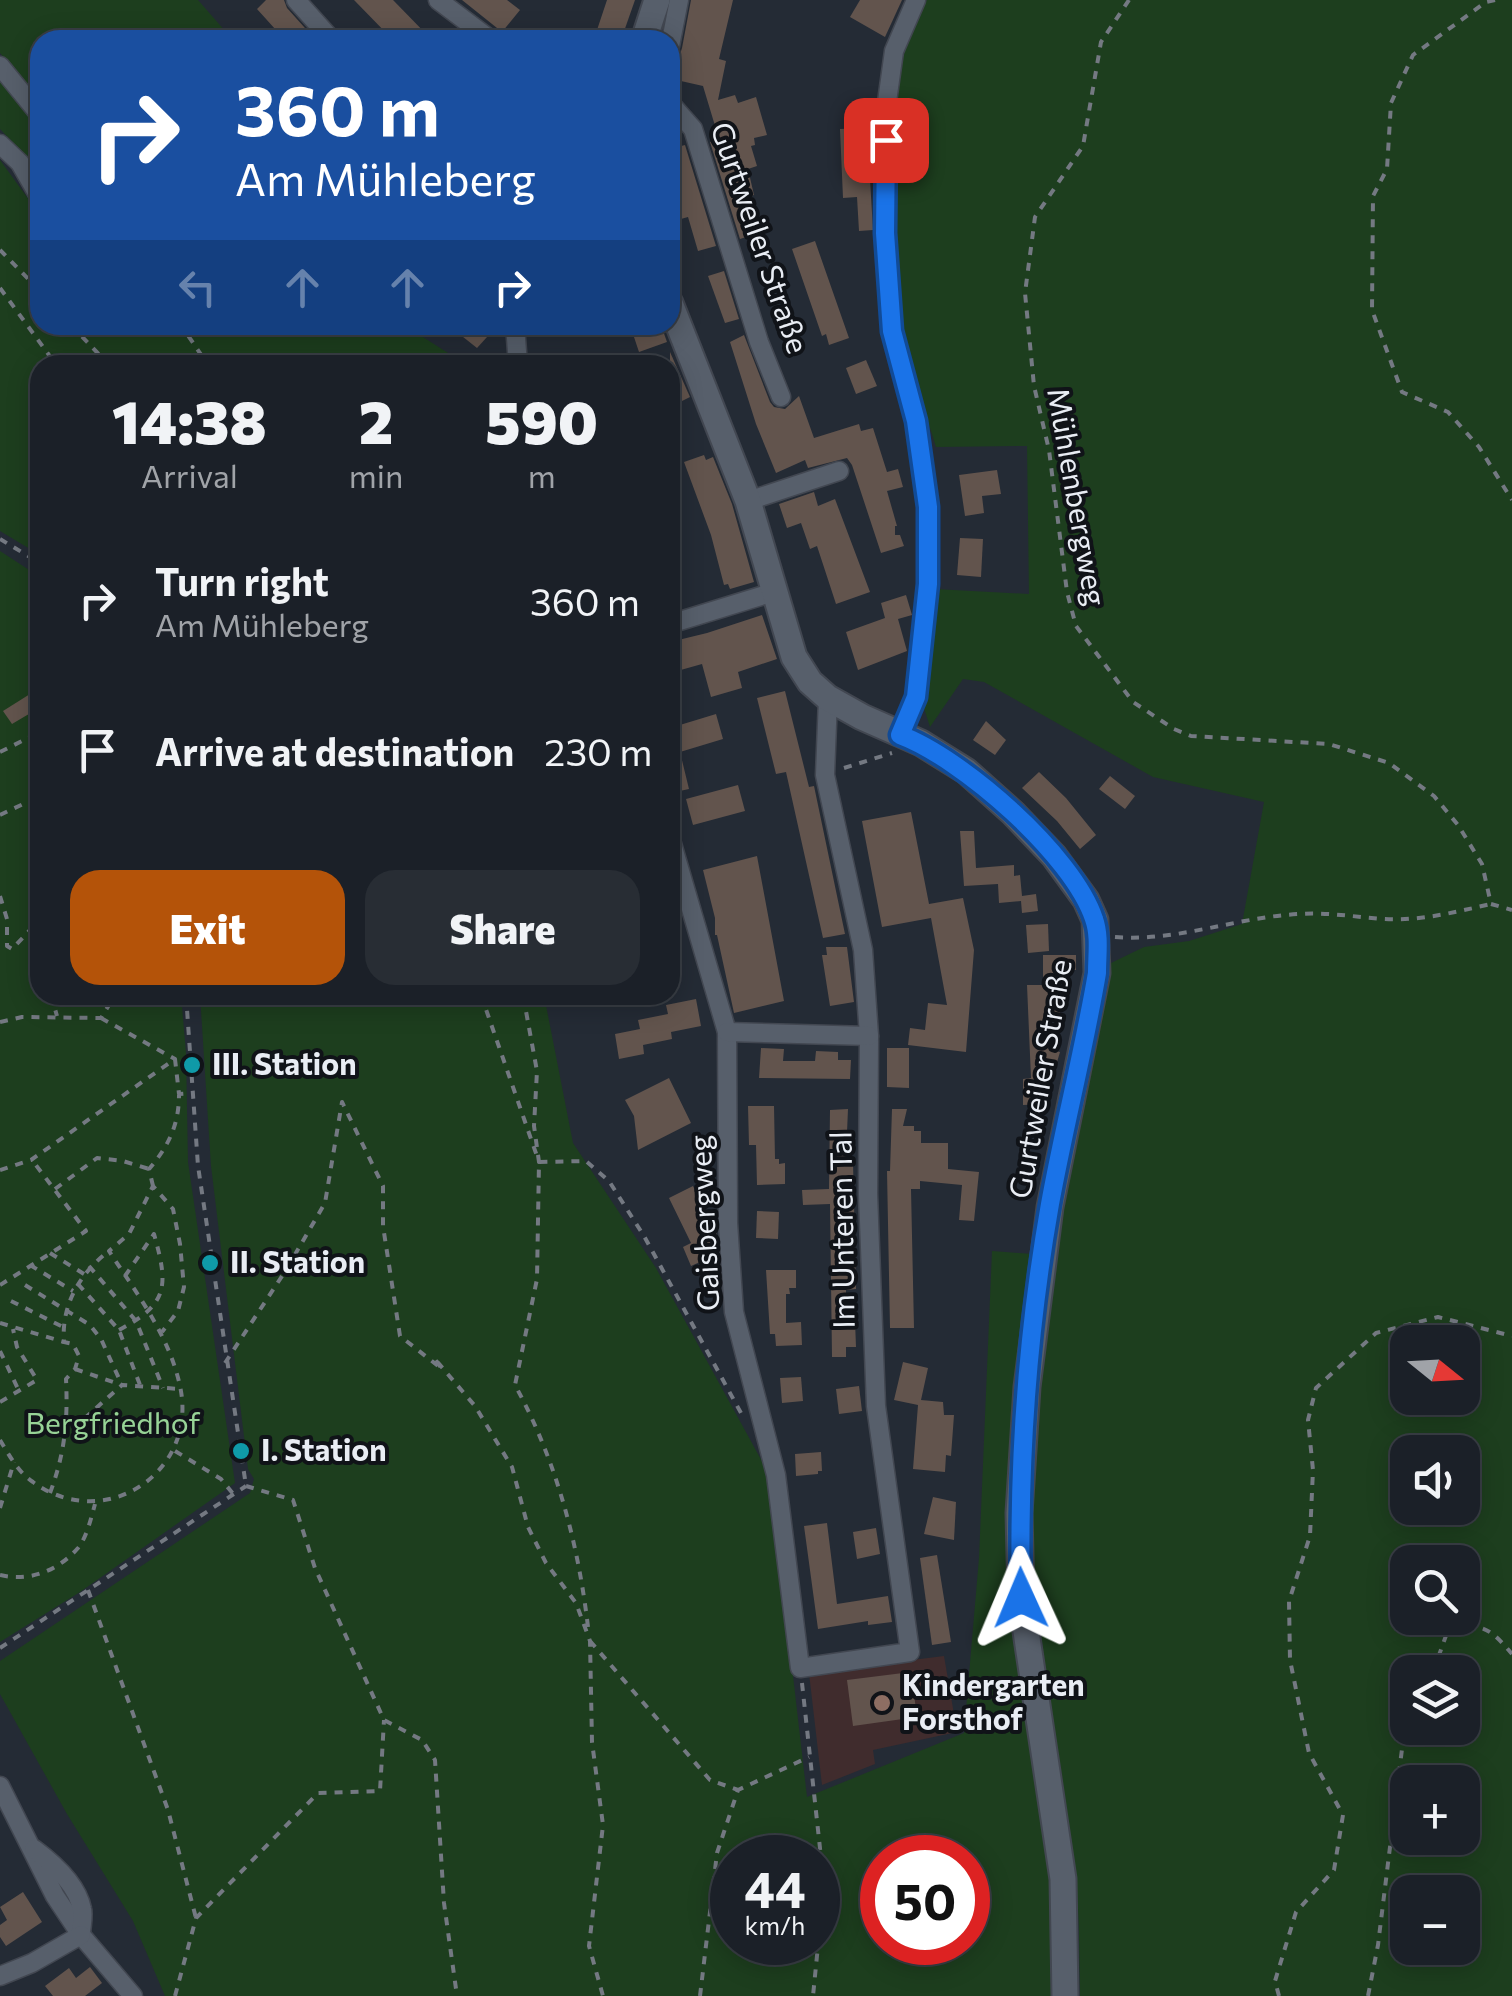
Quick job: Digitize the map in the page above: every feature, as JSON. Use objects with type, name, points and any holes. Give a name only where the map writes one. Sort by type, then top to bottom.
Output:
[{"type":"main road","points":[[647,30],[657,0]]},
{"type":"main road","name":"Gurtweiler Straße","points":[[680,328],[748,501],[794,658],[810,682],[828,698],[966,771],[1054,856],[1086,900],[1098,936],[1092,1005],[1050,1207],[1027,1387],[1019,1513],[1021,1598],[1063,1879],[1065,1996]]},
{"type":"street","points":[[296,0],[323,30]]},
{"type":"street","points":[[438,0],[478,30]]},
{"type":"street","points":[[673,30],[678,0]]},
{"type":"street","points":[[911,739],[928,584],[928,507],[916,421],[892,331],[885,233],[886,108],[894,51],[916,0]]},
{"type":"street","points":[[0,66],[30,103]]},
{"type":"street","name":"Gurtweiler Straße","points":[[680,114],[693,129],[780,397]]},
{"type":"street","points":[[0,144],[30,181]]},
{"type":"street","points":[[748,501],[839,471]]},
{"type":"street","points":[[680,621],[774,592]]},
{"type":"street","name":"Im Unteren Tal","points":[[800,1668],[910,1652],[876,1406],[863,950],[825,775],[828,698]]},
{"type":"street","name":"Gaisbergweg","points":[[680,871],[727,1032],[728,1222],[734,1312],[776,1475],[800,1668]]},
{"type":"street","points":[[727,1032],[868,1036]]},
{"type":"street","points":[[0,1786],[28,1844],[55,1865],[69,1884],[82,1909],[81,1935],[133,1996]]},
{"type":"street","points":[[0,1976],[81,1935]]},
{"type":"path","name":"Mühlenbergweg","points":[[1130,0],[1101,42],[1083,146],[1035,217],[1025,293],[1034,386],[1049,450],[1076,626],[1132,702],[1174,729],[1191,736],[1328,744],[1388,763],[1434,796],[1458,826],[1482,864],[1490,904]]},
{"type":"path","points":[[1495,0],[1486,2],[1413,55],[1391,103],[1387,168],[1373,196],[1372,310],[1402,392],[1448,412],[1480,447],[1512,500]]},
{"type":"path","points":[[0,250],[30,281]]},
{"type":"path","points":[[0,288],[30,329]]},
{"type":"path","points":[[80,335],[100,355]]},
{"type":"path","points":[[0,539],[30,558]]},
{"type":"path","points":[[0,752],[30,737]]},
{"type":"path","points":[[825,775],[911,739]]},
{"type":"path","points":[[0,815],[30,801]]},
{"type":"path","points":[[0,896],[7,919],[7,946],[12,948],[30,930]]},
{"type":"path","points":[[1098,936],[1187,934],[1299,914],[1386,919],[1436,918],[1490,904],[1512,910]]},
{"type":"path","points":[[53,1005],[56,1016]]},
{"type":"path","points":[[100,1018],[108,1005]]},
{"type":"path","points":[[187,1005],[198,1166],[246,1486]]},
{"type":"path","points":[[484,1005],[539,1162]]},
{"type":"path","points":[[524,1005],[537,1071],[537,1279],[515,1385],[540,1431],[580,1558],[590,1640],[592,1742],[603,1825],[589,1946],[603,1996]]},
{"type":"path","points":[[0,1022],[22,1017],[100,1018],[175,1058]]},
{"type":"path","points":[[148,1170],[163,1153],[179,1113],[175,1058]]},
{"type":"path","points":[[0,1170],[32,1160],[175,1058]]},
{"type":"path","points":[[178,1094],[193,1093]]},
{"type":"path","points":[[225,1363],[325,1203],[342,1102],[383,1186],[383,1226],[400,1336],[442,1369],[434,1358],[475,1406],[512,1467],[528,1527],[576,1603],[590,1640],[710,1780],[738,1790],[809,1758]]},
{"type":"path","points":[[53,1190],[97,1158],[123,1161],[148,1170]]},
{"type":"path","points":[[0,1284],[86,1231],[32,1160]]},
{"type":"path","points":[[539,1162],[586,1160],[609,1182],[644,1236],[741,1412],[769,1448]]},
{"type":"path","points":[[148,1170],[153,1186],[173,1208],[184,1287],[178,1310],[162,1332]]},
{"type":"path","points":[[64,1342],[63,1327],[74,1291],[89,1266],[129,1234],[153,1186]]},
{"type":"path","points":[[118,1330],[158,1303],[160,1254],[154,1234],[124,1276]]},
{"type":"path","points":[[0,1440],[30,1481],[50,1493],[95,1503],[126,1494],[154,1477],[176,1451],[181,1389],[162,1332],[108,1251]]},
{"type":"path","points":[[50,1253],[84,1274]]},
{"type":"path","points":[[30,1265],[74,1291]]},
{"type":"path","points":[[89,1266],[136,1321],[163,1388]]},
{"type":"path","points":[[25,1284],[90,1325],[102,1339],[122,1385]]},
{"type":"path","points":[[78,1284],[118,1330],[141,1387]]},
{"type":"path","points":[[11,1302],[63,1327]]},
{"type":"path","points":[[1279,1996],[1275,1981],[1296,1912],[1334,1870],[1343,1815],[1309,1753],[1290,1660],[1289,1601],[1310,1536],[1313,1470],[1308,1420],[1316,1388],[1376,1334],[1391,1329],[1438,1317],[1512,1336]]},
{"type":"path","points":[[0,1323],[78,1349],[75,1369],[66,1378],[68,1421],[63,1459],[50,1493]]},
{"type":"path","points":[[1,1400],[36,1380],[17,1348],[13,1328]]},
{"type":"path","points":[[0,1351],[19,1391]]},
{"type":"path","points":[[75,1369],[122,1385],[181,1389]]},
{"type":"path","points":[[68,1421],[85,1418],[122,1385]]},
{"type":"path","points":[[176,1451],[221,1480],[234,1495]]},
{"type":"path","points":[[0,1508],[14,1462]]},
{"type":"path","points":[[0,1648],[246,1486]]},
{"type":"path","points":[[175,1996],[196,1918],[318,1793],[380,1791],[384,1720],[315,1568],[293,1500],[246,1486]]},
{"type":"path","points":[[0,1574],[34,1577],[55,1568],[79,1547],[95,1503]]},
{"type":"path","points":[[88,1590],[168,1810],[196,1918]]},
{"type":"path","points":[[1438,1655],[1448,1630],[1470,1624],[1495,1634],[1512,1654]]},
{"type":"path","points":[[800,1668],[824,1884],[814,1996]]},
{"type":"path","points":[[384,1720],[422,1740],[435,1760],[444,1903],[457,1996]]},
{"type":"path","points":[[1368,1996],[1404,1745]]},
{"type":"path","points":[[700,1996],[717,1853],[738,1790]]},
{"type":"shaded area","name":"Kindergarten Forsthof","points":[[944,1656],[957,1732],[873,1750],[875,1764],[822,1785],[809,1673]]},
{"type":"green space","points":[[0,0],[198,0],[224,30],[30,30],[30,87],[0,53]]},
{"type":"green space","points":[[927,0],[1512,0],[1512,1996],[1080,1996],[1077,1889],[1042,1643],[1033,1550],[1034,1436],[1048,1300],[1111,963],[1144,947],[1189,941],[1242,924],[1264,802],[1153,777],[984,682],[963,679],[930,727],[922,702],[935,589],[1029,594],[1027,446],[936,447],[908,359],[897,294],[891,160],[901,69],[911,31]]},
{"type":"green space","points":[[0,81],[30,118],[30,162],[0,129]]},
{"type":"green space","points":[[0,160],[30,201],[30,335],[420,335],[451,355],[30,355],[30,549],[0,531]]},
{"type":"green space","name":"Bergfriedhof","points":[[0,551],[30,570],[30,1005],[182,1005],[188,1162],[235,1483],[80,1592],[0,1642]]},
{"type":"green space","points":[[201,1005],[546,1005],[573,1143],[656,1268],[770,1476],[807,1797],[964,1733],[979,1558],[992,1251],[1032,1254],[1014,1437],[1055,1881],[1061,1996],[165,1996],[133,1921],[0,1694],[0,1661],[250,1493],[254,1479],[248,1469],[211,1166]]},
{"type":"building","points":[[266,0],[284,0],[307,30],[276,30],[257,9]]},
{"type":"building","points":[[354,0],[393,0],[422,30],[383,30]]},
{"type":"building","points":[[462,0],[507,0],[520,10],[500,30]]},
{"type":"building","points":[[607,0],[635,0],[624,30],[597,30]]},
{"type":"building","points":[[691,0],[733,0],[719,59],[726,61],[718,100],[735,95],[738,103],[756,97],[767,135],[754,138],[755,145],[751,146],[757,166],[748,169],[754,195],[743,198],[755,234],[740,239],[710,142],[719,139],[703,86],[680,81]]},
{"type":"building","points":[[860,0],[902,0],[885,37],[850,17]]},
{"type":"building","points":[[867,128],[873,230],[859,231],[857,197],[843,198],[840,129]]},
{"type":"building","points":[[685,145],[716,246],[698,251],[688,217],[680,219],[680,146]]},
{"type":"building","points":[[815,241],[849,338],[829,345],[826,334],[822,336],[792,249]]},
{"type":"building","points":[[724,271],[739,319],[725,323],[708,276]]},
{"type":"building","points":[[461,335],[489,335],[477,348]]},
{"type":"building","points":[[633,335],[665,335],[667,342],[639,352]]},
{"type":"building","points":[[744,335],[770,402],[785,409],[799,396],[814,438],[859,424],[861,431],[873,428],[887,472],[898,469],[903,487],[887,491],[897,526],[895,535],[900,535],[904,546],[881,553],[847,458],[808,468],[805,460],[776,473],[730,342]]},
{"type":"building","points":[[866,360],[877,386],[856,394],[846,368]]},
{"type":"building","points":[[680,374],[690,397],[680,402]]},
{"type":"building","points":[[704,455],[706,460],[713,457],[732,504],[754,582],[730,589],[728,584],[724,585],[711,535],[684,462]]},
{"type":"building","points":[[997,470],[1001,494],[982,496],[984,513],[965,516],[959,475]]},
{"type":"building","points":[[814,492],[818,506],[835,499],[870,592],[836,604],[817,546],[810,549],[801,523],[787,528],[779,504]]},
{"type":"building","points":[[960,538],[983,539],[981,577],[957,575]]},
{"type":"building","points":[[906,595],[912,615],[898,619],[907,651],[858,670],[846,632],[885,618],[881,603]]},
{"type":"building","points":[[762,615],[777,659],[738,672],[742,688],[711,697],[702,664],[680,670],[680,640]]},
{"type":"building","points":[[785,691],[809,787],[814,786],[845,934],[823,938],[786,772],[776,774],[757,698]]},
{"type":"building","points":[[30,694],[30,713],[12,724],[3,711]]},
{"type":"building","points":[[716,714],[723,739],[680,752],[680,725]]},
{"type":"building","points":[[986,721],[1006,740],[995,755],[973,740]]},
{"type":"building","points":[[680,752],[689,789],[680,791]]},
{"type":"building","points":[[1039,772],[1096,835],[1080,849],[1022,788]]},
{"type":"building","points":[[1110,776],[1135,796],[1125,809],[1099,789]]},
{"type":"building","points":[[738,785],[745,811],[693,825],[686,799]]},
{"type":"building","points":[[911,812],[929,904],[963,898],[974,950],[966,1052],[908,1045],[910,1028],[925,1030],[928,1003],[947,1005],[931,918],[882,927],[862,821]]},
{"type":"building","points":[[960,831],[974,831],[976,868],[1014,865],[1014,876],[1020,875],[1022,896],[1036,894],[1038,911],[1022,913],[1021,901],[999,903],[998,884],[964,886]]},
{"type":"building","points":[[757,856],[784,1001],[734,1013],[703,870]]},
{"type":"building","points":[[1048,924],[1049,951],[1028,953],[1026,925]]},
{"type":"building","points":[[826,947],[847,947],[854,1002],[830,1006],[822,955],[827,955]]},
{"type":"building","points":[[1043,955],[1076,955],[1076,970],[1061,970],[1060,1013],[1048,1016],[1048,1049],[1060,1052],[1055,1069],[1044,1065],[1045,1104],[1023,1105],[1023,1079],[1031,1078],[1027,985],[1043,985]]},
{"type":"building","points":[[696,999],[701,1026],[671,1032],[672,1039],[643,1045],[644,1054],[619,1059],[615,1034],[640,1029],[638,1020],[668,1014],[666,1005]]},
{"type":"building","points":[[761,1048],[784,1049],[783,1061],[815,1061],[816,1051],[838,1052],[838,1060],[851,1060],[850,1079],[759,1078]]},
{"type":"building","points":[[887,1048],[909,1048],[909,1088],[887,1087]]},
{"type":"building","points":[[669,1078],[691,1123],[638,1150],[634,1116],[625,1100]]},
{"type":"building","points":[[748,1106],[774,1106],[775,1159],[779,1159],[779,1164],[785,1163],[785,1184],[757,1185],[756,1145],[749,1145]]},
{"type":"building","points":[[848,1109],[846,1156],[852,1156],[853,1163],[856,1289],[846,1290],[846,1321],[855,1321],[856,1347],[846,1347],[846,1357],[832,1357],[830,1204],[803,1205],[802,1190],[829,1189],[830,1110]]},
{"type":"building","points":[[892,1109],[907,1109],[903,1126],[921,1131],[921,1143],[948,1143],[948,1169],[979,1172],[974,1221],[959,1220],[962,1185],[920,1181],[920,1189],[911,1189],[914,1328],[890,1328],[887,1171]]},
{"type":"building","points":[[693,1186],[713,1228],[716,1227],[718,1254],[691,1266],[683,1247],[691,1243],[669,1198]]},
{"type":"building","points":[[757,1211],[779,1212],[778,1239],[756,1238]]},
{"type":"building","points":[[766,1270],[796,1270],[796,1288],[789,1288],[790,1294],[786,1294],[786,1323],[801,1322],[802,1345],[776,1346],[775,1334],[770,1334]]},
{"type":"building","points":[[903,1362],[928,1368],[921,1400],[943,1402],[944,1415],[954,1415],[951,1456],[946,1455],[945,1472],[913,1469],[918,1405],[894,1400]]},
{"type":"building","points":[[801,1377],[803,1401],[782,1403],[780,1378]]},
{"type":"building","points":[[859,1386],[862,1411],[839,1414],[836,1389]]},
{"type":"building","points":[[821,1452],[822,1471],[796,1476],[795,1454]]},
{"type":"building","points":[[933,1497],[956,1502],[954,1540],[924,1534]]},
{"type":"building","points":[[827,1523],[837,1604],[888,1596],[892,1622],[868,1625],[868,1621],[818,1629],[804,1526]]},
{"type":"building","points":[[876,1528],[880,1554],[857,1559],[853,1532]]},
{"type":"building","points":[[937,1555],[951,1642],[932,1645],[920,1558]]},
{"type":"building","points":[[911,1672],[917,1717],[853,1726],[847,1680]]},
{"type":"building","points":[[23,1892],[42,1922],[6,1946],[0,1937],[0,1925],[7,1920],[0,1907]]},
{"type":"building","points":[[90,1967],[102,1983],[85,1996],[53,1996],[45,1986],[69,1968],[76,1978]]},
{"type":"place","name":"III. Station","points":[[192,1065]]},
{"type":"place","name":"II. Station","points":[[210,1263]]},
{"type":"place","name":"I. Station","points":[[241,1451]]},
{"type":"place","name":"Kindergarten Forsthof","points":[[882,1703]]},
{"type":"route","points":[[886,140],[885,233],[892,331],[916,421],[928,507],[928,584],[916,697],[900,735],[945,756],[1013,813],[1054,856],[1086,900],[1098,936],[1092,1005],[1050,1207],[1027,1387],[1019,1513],[1021,1598]]}]
